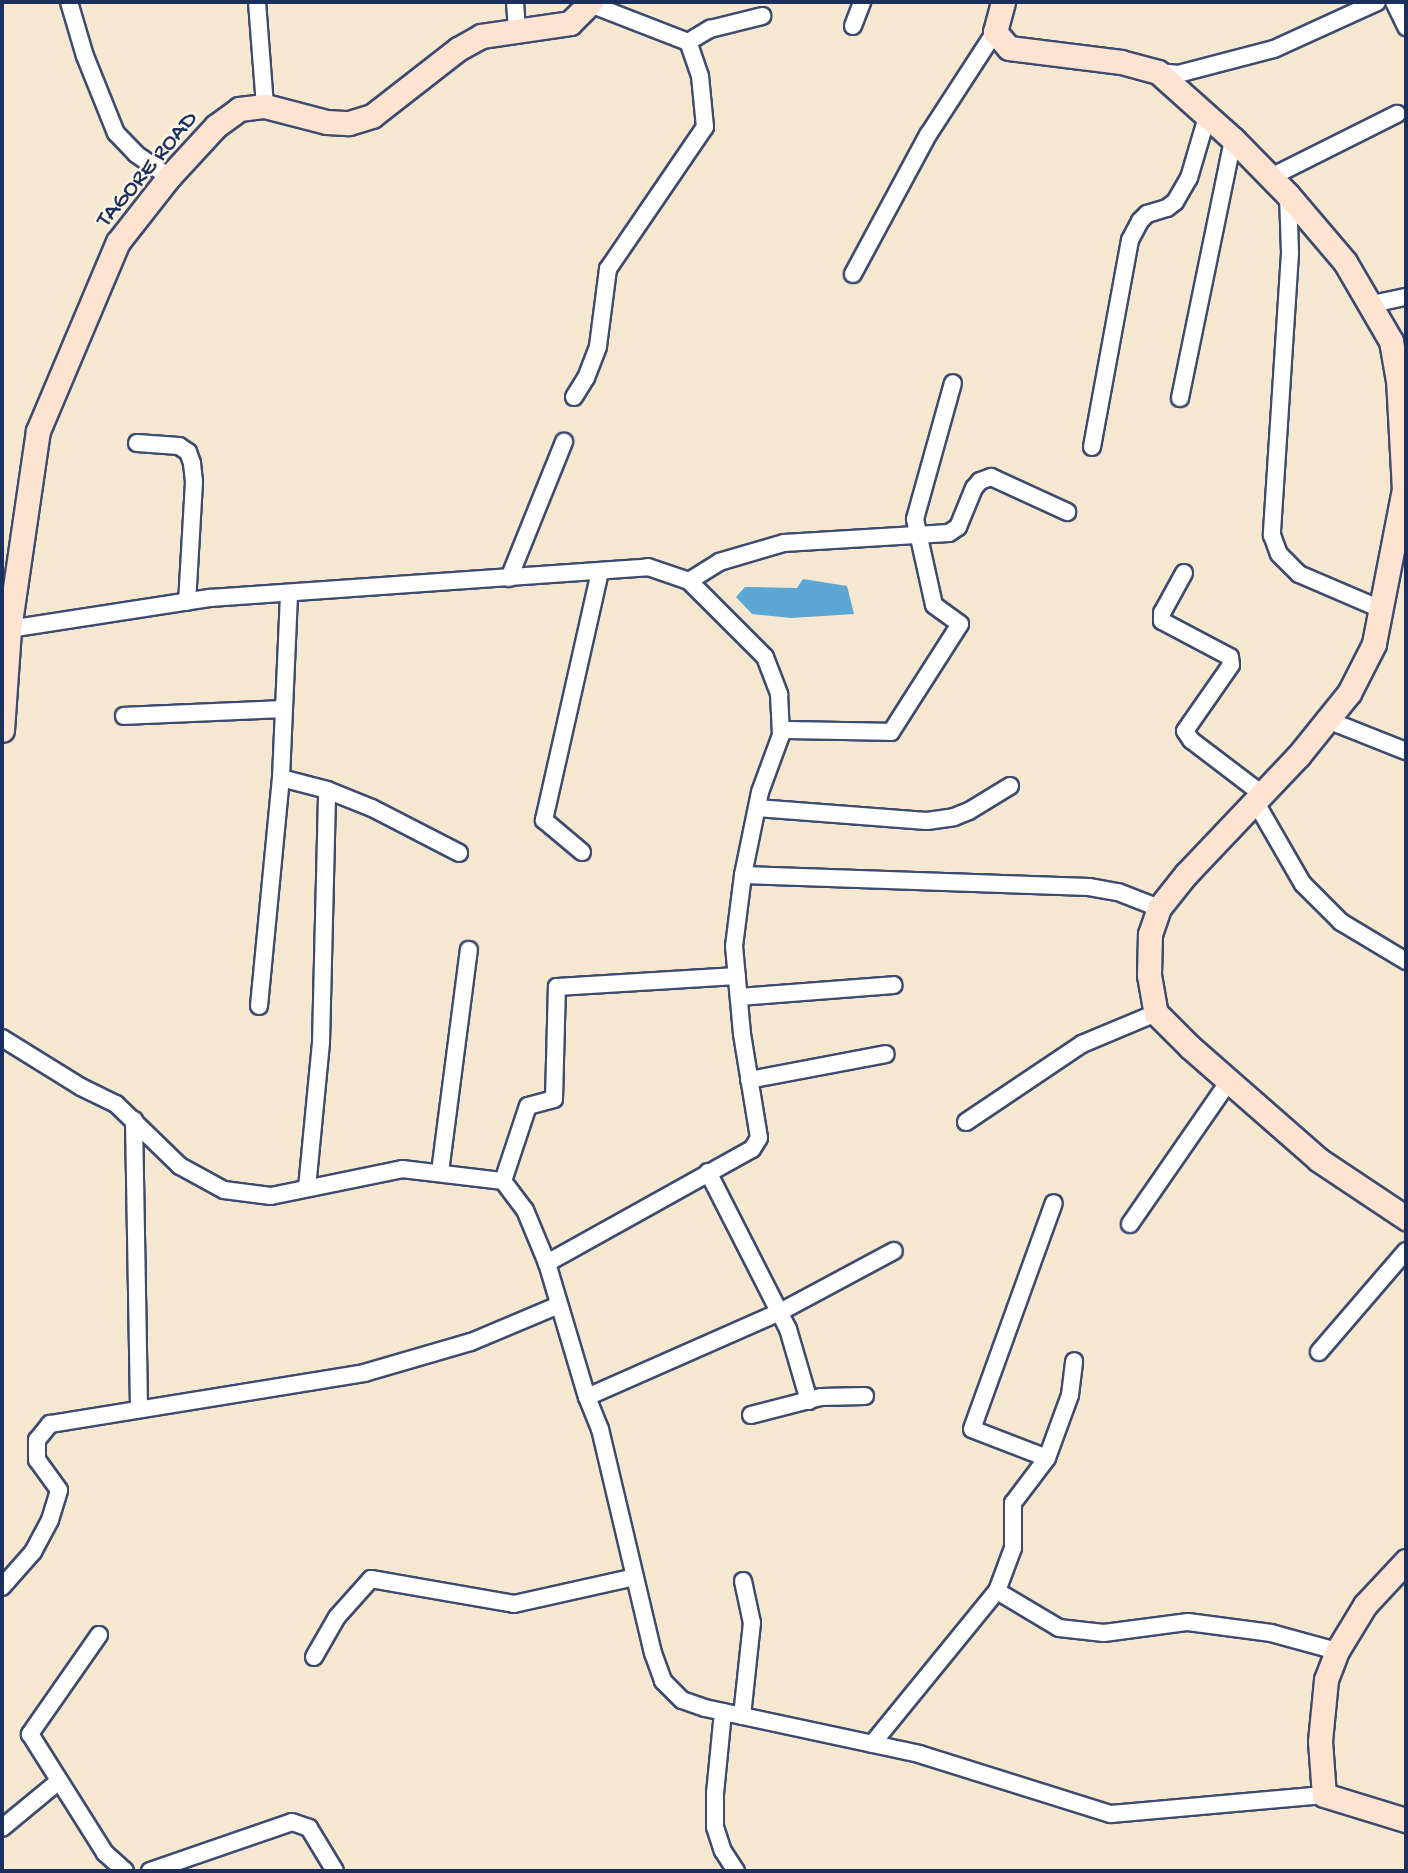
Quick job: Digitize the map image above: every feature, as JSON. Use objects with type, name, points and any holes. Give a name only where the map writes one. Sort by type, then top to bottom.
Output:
[{"type":"street","points":[[69,2],[85,56],[116,133],[136,154],[169,177]]},
{"type":"street","points":[[257,2],[265,106]]},
{"type":"street","points":[[515,2],[517,30]]},
{"type":"street","points":[[853,26],[862,2]]},
{"type":"street","points":[[853,274],[928,135],[995,32],[1003,2]]},
{"type":"street","points":[[995,32],[1009,48],[1121,62],[1158,72],[1178,74],[1274,49],[1377,2]]},
{"type":"street","points":[[1394,2],[1406,27]]},
{"type":"street","points":[[574,397],[586,378],[598,346],[608,269],[705,127],[700,76],[688,42],[591,3]]},
{"type":"street","name":"TAGORE ROAD","points":[[2,730],[9,629],[38,431],[118,242],[169,177],[216,126],[239,109],[265,106],[327,122],[349,123],[372,116],[458,49],[481,36],[570,23],[591,3]]},
{"type":"street","points":[[688,42],[710,29],[762,16]]},
{"type":"street","points":[[1158,72],[1233,139],[1288,195],[1345,261],[1372,304],[1391,341],[1398,379],[1405,489],[1383,610],[1374,644],[1349,693],[1298,755],[1186,874],[1159,908],[1150,934],[1149,961],[1156,1013],[1319,1160],[1406,1218]]},
{"type":"street","points":[[1271,177],[1397,114]]},
{"type":"street","points":[[1091,447],[1130,240],[1140,220],[1175,202],[1189,178],[1207,117]]},
{"type":"street","points":[[1180,398],[1233,139]]},
{"type":"street","points":[[1288,195],[1290,253],[1272,535],[1279,554],[1299,574],[1383,610]]},
{"type":"street","points":[[1372,304],[1406,297]]},
{"type":"street","points":[[780,730],[891,732],[960,624],[934,605],[915,519],[953,383]]},
{"type":"street","points":[[509,578],[564,442]]},
{"type":"street","points":[[137,443],[179,446],[188,452],[192,463],[187,602]]},
{"type":"street","points":[[689,581],[719,562],[783,543],[948,533],[958,527],[974,488],[980,481],[991,477],[1067,512]]},
{"type":"street","points":[[9,629],[187,602],[648,567],[689,581],[765,657],[779,695],[780,730],[757,808],[743,875],[734,946],[749,1080],[759,1138],[752,1149],[547,1263]]},
{"type":"street","points":[[582,852],[544,820],[600,571]]},
{"type":"street","points":[[1184,573],[1161,613],[1162,621],[1230,657],[1231,665],[1189,721],[1185,731],[1191,740],[1259,797],[1303,884],[1341,922],[1406,961]]},
{"type":"street","points":[[259,1006],[281,778],[289,594]]},
{"type":"street","points":[[124,716],[282,709]]},
{"type":"street","points":[[1325,719],[1406,751]]},
{"type":"street","points":[[281,778],[327,790],[372,808],[459,853]]},
{"type":"street","points":[[757,808],[927,821],[954,817],[969,811],[1010,786]]},
{"type":"street","points":[[307,1188],[321,1042],[327,790]]},
{"type":"street","points":[[743,875],[1089,887],[1118,891],[1159,908]]},
{"type":"street","points":[[440,1172],[469,950]]},
{"type":"street","points":[[503,1181],[528,1106],[554,1099],[558,987],[737,976]]},
{"type":"street","points":[[739,997],[894,985]]},
{"type":"street","points":[[965,1122],[1082,1044],[1156,1013]]},
{"type":"street","points":[[2,1038],[81,1087],[116,1104],[180,1166],[224,1190],[271,1196],[401,1169],[503,1181],[525,1210],[547,1263],[587,1397],[600,1429],[653,1653],[663,1681],[682,1700],[723,1712],[872,1744],[1006,1780],[1111,1814],[1324,1795],[1406,1820]]},
{"type":"street","points":[[749,1080],[887,1054]]},
{"type":"street","points":[[1130,1224],[1229,1081]]},
{"type":"street","points":[[134,1120],[139,1408]]},
{"type":"street","points":[[708,1172],[780,1312],[809,1401]]},
{"type":"street","points":[[1047,1458],[972,1429],[1054,1203]]},
{"type":"street","points":[[587,1397],[780,1312],[894,1251]]},
{"type":"street","points":[[1319,1352],[1406,1251]]},
{"type":"street","points":[[2,1587],[33,1552],[50,1520],[59,1490],[37,1460],[37,1440],[50,1424],[139,1408],[212,1400],[364,1373],[471,1342],[559,1304]]},
{"type":"street","points":[[872,1744],[997,1591],[1013,1548],[1013,1503],[1047,1458],[1070,1395],[1074,1361]]},
{"type":"street","points":[[751,1415],[809,1401],[865,1396]]},
{"type":"street","points":[[1324,1795],[1320,1741],[1326,1680],[1338,1651],[1365,1605],[1406,1561]]},
{"type":"street","points":[[314,1657],[337,1617],[371,1579],[514,1604],[635,1577]]},
{"type":"street","points":[[742,1716],[752,1623],[743,1581]]},
{"type":"street","points":[[997,1591],[1059,1628],[1104,1633],[1188,1622],[1271,1633],[1338,1651]]},
{"type":"street","points":[[99,1635],[30,1734],[105,1853],[125,1871]]},
{"type":"street","points":[[723,1712],[715,1794],[715,1827],[723,1851],[736,1871]]},
{"type":"street","points":[[2,1828],[59,1781]]},
{"type":"street","points":[[150,1871],[292,1822],[309,1828],[335,1871]]},
{"type":"water","points":[[803,579],[847,586],[854,614],[791,618],[752,614],[736,597],[745,587],[797,588]]}]
